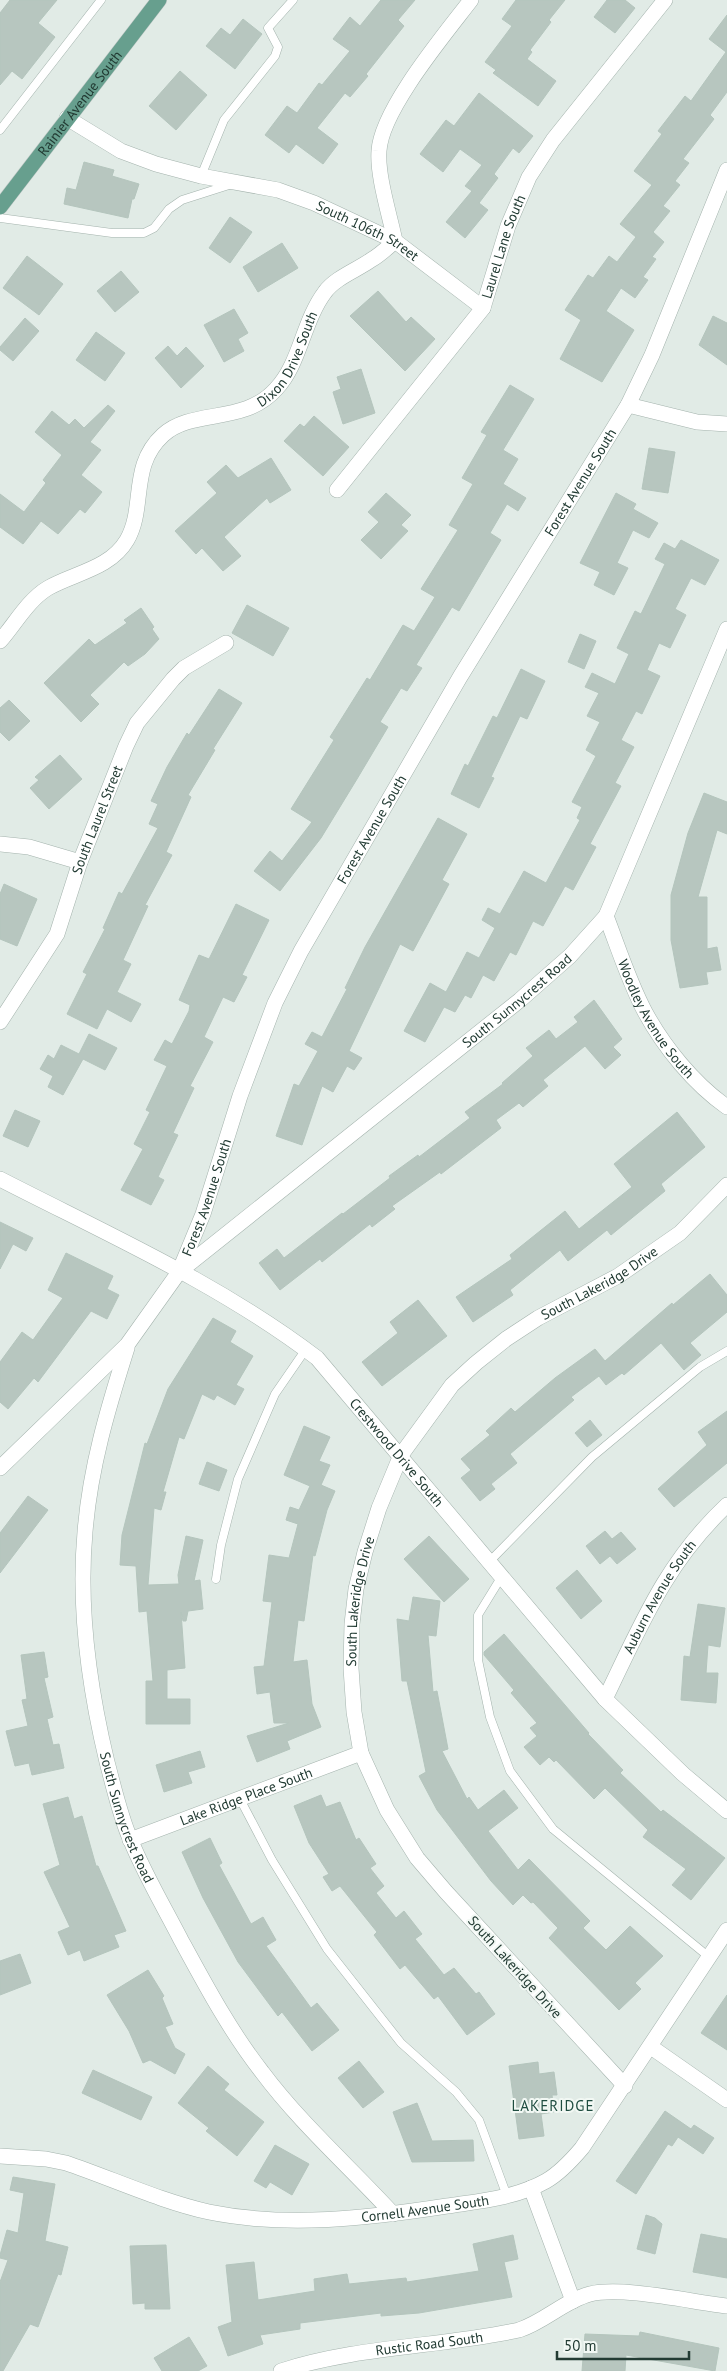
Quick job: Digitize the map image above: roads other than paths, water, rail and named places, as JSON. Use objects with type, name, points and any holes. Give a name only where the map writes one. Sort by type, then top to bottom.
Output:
[{"type":"main road","name":"Rainier Avenue South","points":[[0,207],[159,0]]},
{"type":"street","points":[[395,241],[380,166],[379,150],[383,134],[391,115],[425,61],[471,0]]},
{"type":"street","name":"Laurel Lane South","points":[[337,490],[483,308],[508,226],[529,177],[552,140],[665,0]]},
{"type":"street","name":"South 106th Street","points":[[67,118],[121,151],[156,164],[201,176],[278,190],[314,203],[395,241],[483,308]]},
{"type":"street","name":"Forest Avenue South","points":[[0,1468],[127,1345],[179,1272],[202,1214],[240,1096],[275,1003],[301,952],[460,677],[628,405],[652,355],[727,170]]},
{"type":"street","name":"Dixon Drive South","points":[[0,641],[34,599],[47,588],[101,565],[116,554],[127,540],[134,523],[139,478],[154,445],[164,434],[180,424],[251,408],[275,390],[286,376],[306,324],[326,290],[372,260],[395,241]]},
{"type":"street","points":[[628,405],[688,420],[727,424]]},
{"type":"street","name":"South Sunnycrest Road","points":[[179,1272],[520,1000],[570,956],[606,916],[727,628]]},
{"type":"street","name":"South Laurel Street","points":[[0,1022],[58,934],[80,862],[137,723],[173,678],[184,668],[226,644]]},
{"type":"street","points":[[0,844],[29,847],[80,862]]},
{"type":"street","name":"Woodley Avenue South","points":[[606,916],[645,1011],[664,1042],[685,1069],[715,1098],[727,1106]]},
{"type":"street","name":"Crestwood Drive South","points":[[0,1179],[211,1288],[317,1358],[605,1698],[683,1774],[727,1811]]},
{"type":"street","name":"South Lakeridge Drive","points":[[625,2086],[446,1892],[417,1858],[387,1810],[361,1753],[354,1712],[351,1668],[352,1624],[356,1589],[379,1508],[401,1455],[452,1386],[476,1363],[506,1339],[538,1318],[618,1276],[680,1233],[727,1185]]},
{"type":"street","name":"South Sunnycrest Road","points":[[127,1345],[106,1414],[92,1479],[85,1532],[84,1623],[89,1671],[99,1729],[116,1797],[130,1840],[197,1970],[239,2040],[300,2118],[337,2154],[393,2214]]},
{"type":"street","name":"Auburn Avenue South","points":[[605,1698],[659,1589],[678,1559],[710,1521],[727,1505]]},
{"type":"street","name":"Lake Ridge Place South","points":[[130,1840],[361,1753]]},
{"type":"street","name":"Cornell Avenue South","points":[[0,2156],[46,2158],[66,2163],[181,2204],[234,2216],[298,2221],[393,2214],[506,2196],[531,2188],[563,2170],[582,2148],[651,2047],[727,1930]]},
{"type":"street","points":[[651,2047],[727,2100]]},
{"type":"street","points":[[531,2188],[573,2301]]},
{"type":"street","name":"Rustic Road South","points":[[281,2371],[308,2362],[356,2352],[519,2330],[532,2326],[573,2301],[591,2294],[619,2292],[727,2306]]},
{"type":"lane","points":[[0,130],[101,0]]},
{"type":"lane","points":[[201,176],[224,120],[275,56],[278,47],[268,28],[293,0]]},
{"type":"lane","name":"South 106th Street","points":[[0,218],[112,233],[144,233],[154,228],[169,209],[182,200],[238,182]]},
{"type":"lane","points":[[216,1579],[221,1545],[238,1479],[275,1394],[306,1349]]},
{"type":"lane","points":[[490,1561],[592,1457],[700,1367],[727,1351]]},
{"type":"lane","points":[[502,1575],[478,1615],[478,1660],[490,1717],[510,1771],[553,1828],[709,1957]]},
{"type":"lane","points":[[240,1799],[272,1860],[327,1949],[401,2043],[456,2092],[479,2120],[506,2196]]},
{"type":"district","name":"LAKERIDGE","points":[[553,2105]]}]
